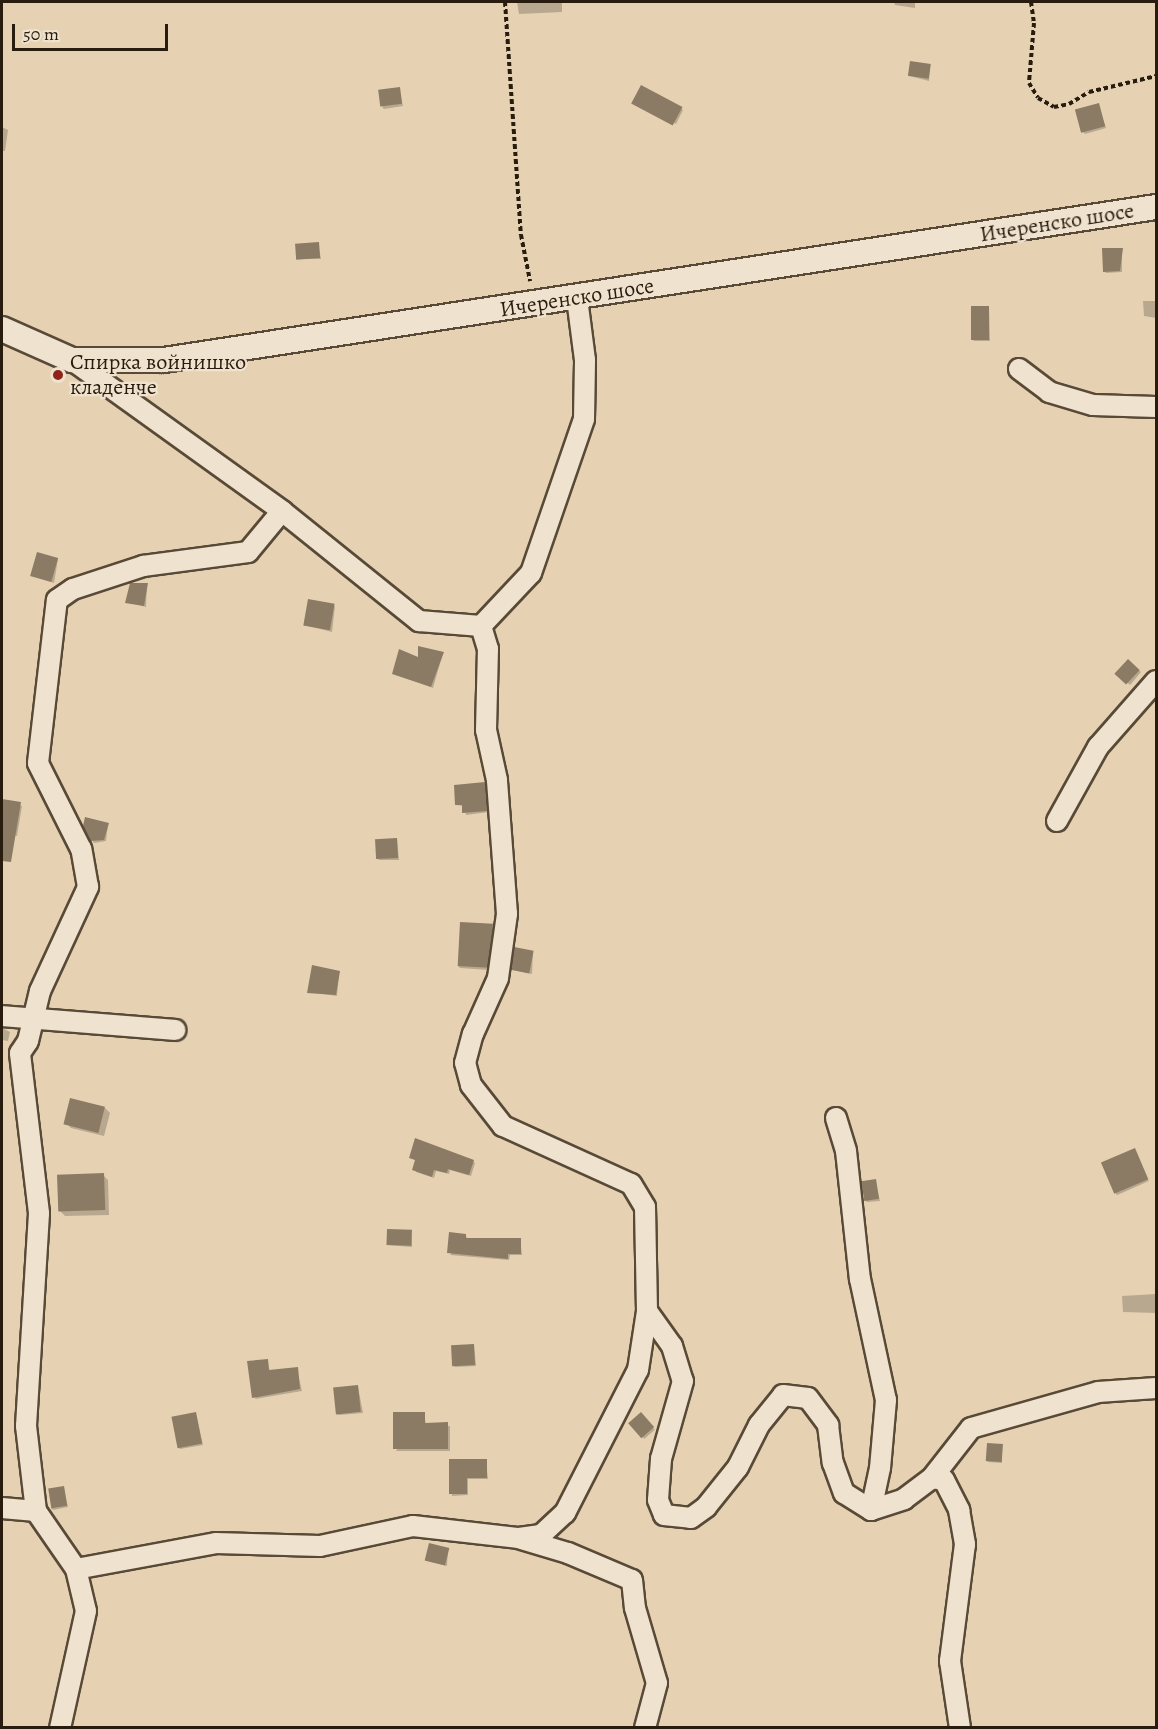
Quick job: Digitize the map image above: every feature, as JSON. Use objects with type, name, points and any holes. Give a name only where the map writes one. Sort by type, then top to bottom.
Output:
[{"type":"street","name":"Ичеренско шосе","points":[[2,329],[72,360],[164,360],[1156,207]]},
{"type":"street","points":[[481,626],[531,573],[584,419],[585,360],[577,298]]},
{"type":"street","points":[[72,360],[282,511],[419,621],[481,626]]},
{"type":"street","points":[[1019,369],[1049,392],[1093,405],[1156,407]]},
{"type":"street","points":[[60,1728],[86,1611],[76,1569],[36,1511],[26,1426],[39,1213],[20,1053],[28,1041],[40,991],[88,887],[81,849],[38,763],[57,600],[73,589],[143,566],[248,552],[282,511]]},
{"type":"street","points":[[481,626],[488,649],[486,730],[497,780],[507,914],[498,978],[473,1034],[465,1063],[471,1085],[503,1126],[631,1184],[645,1207],[647,1311],[638,1370],[564,1513],[540,1534],[519,1538]]},
{"type":"street","points":[[1057,821],[1098,747],[1156,681]]},
{"type":"street","points":[[2,1016],[175,1030]]},
{"type":"street","points":[[836,1118],[846,1150],[860,1279],[886,1400],[880,1468],[872,1510]]},
{"type":"street","points":[[647,1311],[672,1346],[683,1381],[661,1459],[658,1500],[663,1515],[691,1518],[706,1507],[738,1467],[759,1425],[783,1395],[808,1398],[828,1425],[833,1463],[844,1493],[872,1510]]},
{"type":"street","points":[[872,1510],[904,1498],[932,1478],[971,1428],[1098,1392],[1156,1388]]},
{"type":"street","points":[[932,1478],[944,1479],[959,1510],[965,1544],[950,1661],[960,1728]]},
{"type":"street","points":[[2,1508],[36,1511]]},
{"type":"street","points":[[76,1569],[216,1543],[320,1546],[413,1526],[519,1538],[568,1553],[632,1580],[635,1608],[657,1683],[645,1728]]},
{"type":"path","points":[[505,2],[521,235],[535,304]]},
{"type":"path","points":[[1031,2],[1034,23],[1029,84],[1038,98],[1054,107],[1069,104],[1089,92],[1156,76]]},
{"type":"building","points":[[910,61],[931,64],[929,79],[908,76]]},
{"type":"building","points":[[641,85],[682,107],[673,126],[631,104]]},
{"type":"building","points":[[400,87],[402,104],[380,107],[378,90]]},
{"type":"building","points":[[1099,103],[1105,126],[1081,133],[1075,109]]},
{"type":"building","points":[[319,242],[320,258],[296,260],[295,244]]},
{"type":"building","points":[[1102,248],[1123,248],[1120,271],[1103,272]]},
{"type":"building","points":[[971,306],[989,306],[989,340],[971,340]]},
{"type":"building","points":[[37,552],[58,558],[51,582],[30,576]]},
{"type":"building","points":[[130,583],[148,583],[144,606],[125,603]]},
{"type":"building","points":[[308,599],[335,604],[330,630],[303,626]]},
{"type":"building","points":[[418,646],[444,652],[431,687],[392,674],[399,649],[418,657]]},
{"type":"building","points":[[1128,659],[1140,670],[1126,685],[1114,674]]},
{"type":"building","points":[[485,782],[487,811],[462,813],[462,805],[455,805],[454,785]]},
{"type":"building","points":[[2,799],[21,802],[11,862],[2,861]]},
{"type":"building","points":[[85,817],[109,823],[104,840],[90,841],[83,826]]},
{"type":"building","points":[[397,838],[398,858],[376,859],[375,839]]},
{"type":"building","points":[[460,922],[493,924],[491,968],[458,966]]},
{"type":"building","points":[[514,947],[534,951],[529,973],[510,970]]},
{"type":"building","points":[[312,965],[340,971],[336,995],[307,993]]},
{"type":"building","points":[[70,1098],[105,1107],[98,1133],[63,1124]]},
{"type":"building","points":[[415,1138],[474,1160],[469,1175],[448,1169],[447,1173],[434,1170],[432,1177],[412,1170],[415,1160],[409,1158]]},
{"type":"building","points":[[1135,1148],[1148,1179],[1114,1194],[1101,1162]]},
{"type":"building","points":[[104,1173],[105,1210],[58,1212],[57,1175]]},
{"type":"building","points":[[876,1179],[879,1199],[864,1201],[861,1181]]},
{"type":"building","points":[[387,1229],[412,1230],[411,1246],[386,1245]]},
{"type":"building","points":[[449,1232],[466,1234],[466,1238],[521,1238],[521,1254],[508,1254],[508,1259],[447,1253]]},
{"type":"building","points":[[474,1344],[475,1365],[452,1366],[451,1345]]},
{"type":"building","points":[[268,1359],[269,1370],[298,1367],[300,1389],[252,1398],[247,1361]]},
{"type":"building","points":[[358,1385],[361,1412],[336,1414],[333,1388]]},
{"type":"building","points":[[196,1412],[202,1443],[178,1448],[171,1417]]},
{"type":"building","points":[[393,1412],[425,1412],[425,1423],[448,1422],[448,1449],[393,1449]]},
{"type":"building","points":[[641,1412],[654,1427],[641,1438],[628,1423]]},
{"type":"building","points":[[987,1443],[1003,1444],[1002,1462],[986,1461]]},
{"type":"building","points":[[449,1459],[487,1459],[487,1478],[467,1478],[467,1494],[449,1494]]},
{"type":"building","points":[[64,1486],[67,1506],[51,1508],[48,1489]]},
{"type":"building","points":[[429,1543],[449,1548],[445,1566],[425,1560]]},
{"type":"place","name":"Спирка войнишко кладенче","points":[[58,375]]}]
